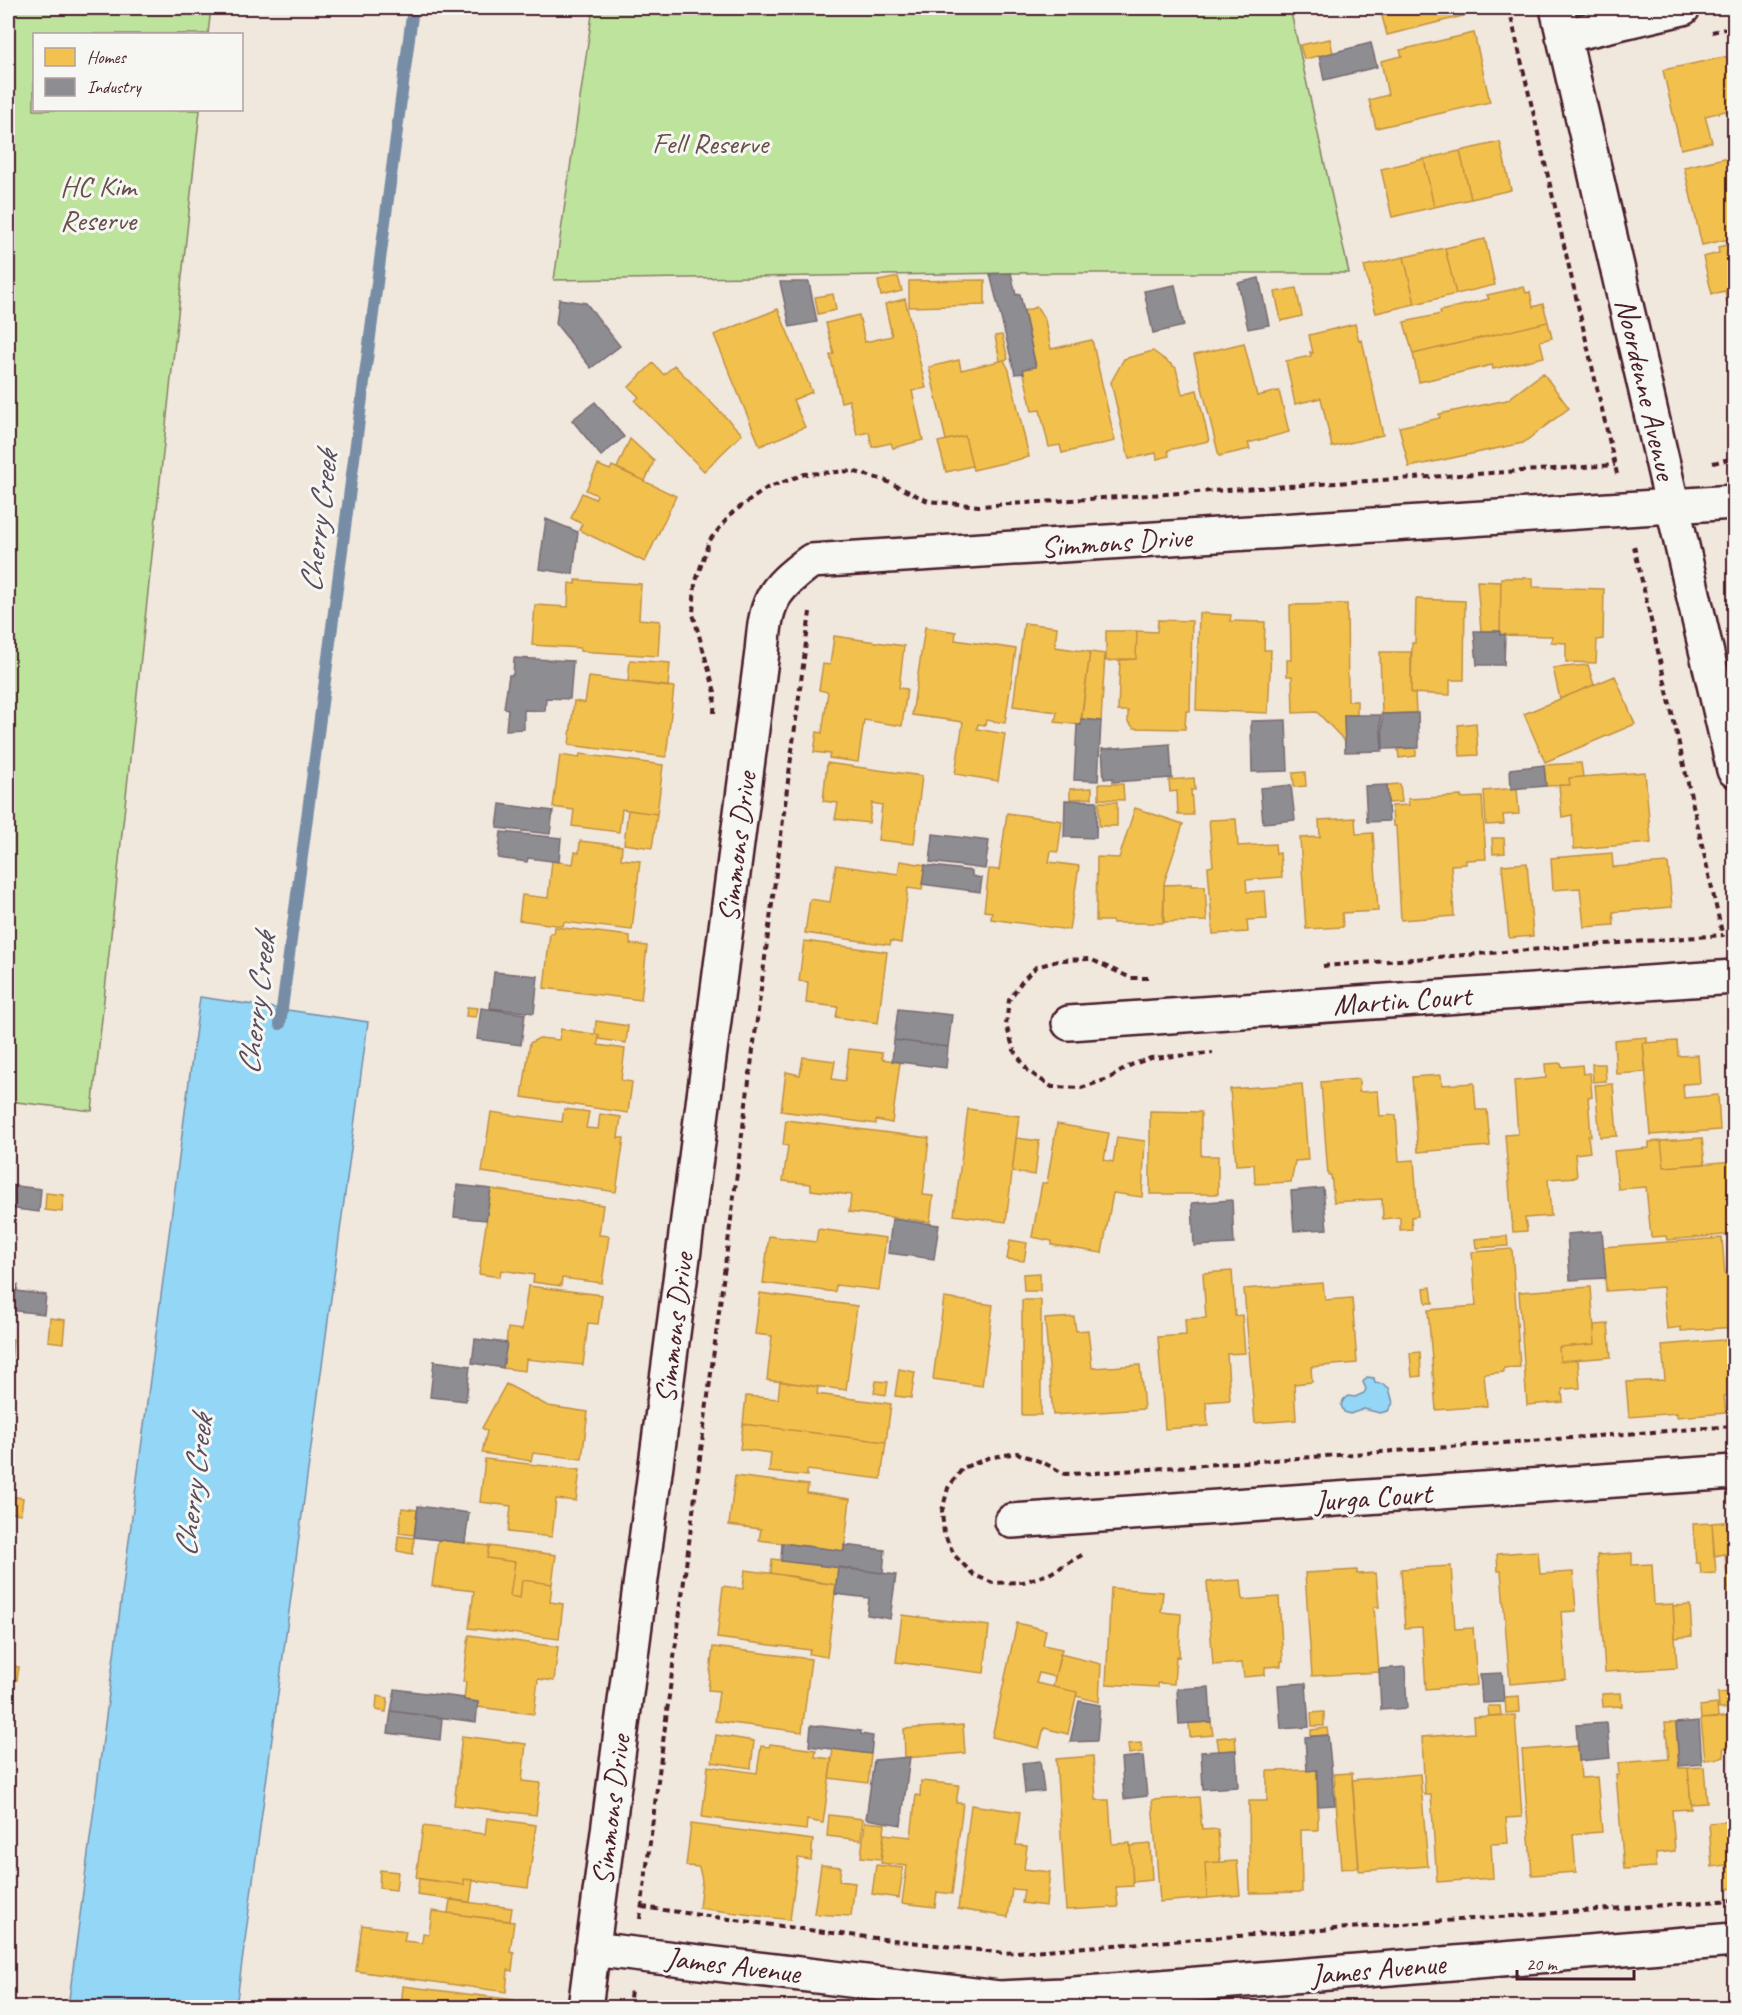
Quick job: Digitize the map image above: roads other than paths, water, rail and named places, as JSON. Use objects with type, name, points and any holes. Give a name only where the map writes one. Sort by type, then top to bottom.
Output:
[{"type":"street","points":[[1560,22],[1683,8]]},
{"type":"street","name":"Noordenne Avenue","points":[[1560,22],[1734,770]]},
{"type":"street","name":"Simmons Drive","points":[[585,2007],[762,652],[764,622],[772,596],[789,577],[811,561],[1734,502]]},
{"type":"street","name":"Martin Court","points":[[1069,1023],[1733,977]]},
{"type":"street","name":"Jurga Court","points":[[1012,1521],[1734,1472]]},
{"type":"street","name":"James Avenue","points":[[592,1949],[999,1998],[1062,1995],[1734,1940]]},
{"type":"water","points":[[200,997],[368,1022],[236,2007],[68,2007]]},
{"type":"water","points":[[1367,1377],[1374,1378],[1375,1383],[1389,1388],[1393,1403],[1388,1411],[1380,1413],[1364,1409],[1350,1414],[1344,1412],[1341,1405],[1344,1399],[1364,1393],[1366,1389],[1363,1382]]},
{"type":"waterway","name":"Cherry Creek","points":[[280,1024],[413,8]]},
{"type":"park label","name":"Fell Reserve","points":[[710,143]]},
{"type":"park label","name":"HC Kim Reserve","points":[[98,203]]}]
